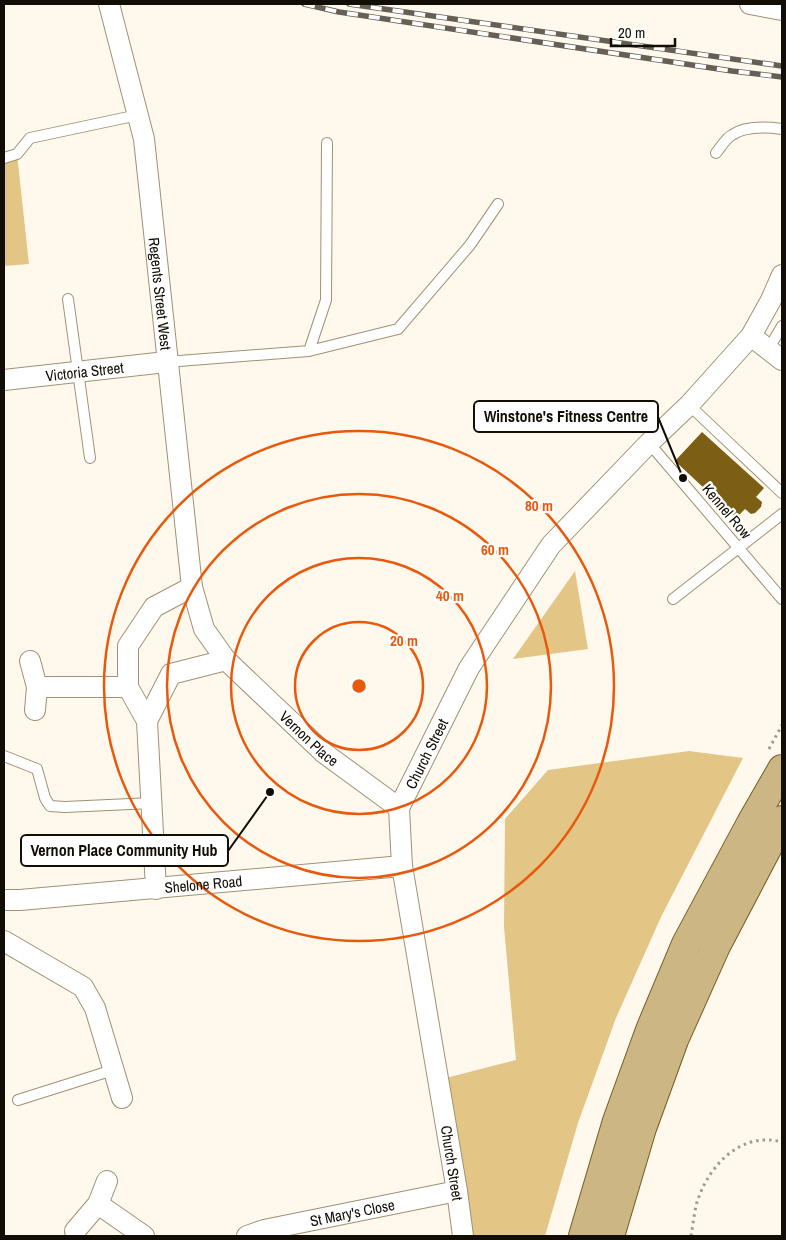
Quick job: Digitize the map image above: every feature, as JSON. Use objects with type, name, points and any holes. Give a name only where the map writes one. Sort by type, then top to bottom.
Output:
[{"type":"main road","points":[[583,1236],[617,1121],[650,1030],[682,953],[777,778]]},
{"type":"main road","points":[[610,1236],[642,1128],[674,1040],[716,946],[782,820]]},
{"type":"street","name":"Regents Street West","points":[[109,4],[144,139],[166,362],[192,586],[204,629]]},
{"type":"street","points":[[750,4],[782,10]]},
{"type":"street","name":"Church Street","points":[[463,1236],[402,866],[400,808],[469,668],[551,545],[649,443],[689,405],[751,336],[771,300],[782,275]]},
{"type":"street","points":[[751,336],[775,355]]},
{"type":"street","name":"Victoria Street","points":[[4,380],[166,362]]},
{"type":"street","points":[[156,889],[148,721],[128,687],[128,646],[154,607],[192,586]]},
{"type":"street","name":"Vernon Place","points":[[204,629],[226,660],[324,753],[400,808]]},
{"type":"street","points":[[148,721],[171,674],[226,660]]},
{"type":"street","points":[[30,661],[38,686],[35,710]]},
{"type":"street","points":[[38,686],[128,687]]},
{"type":"street","name":"Shelone Road","points":[[4,900],[156,889],[402,866]]},
{"type":"street","points":[[4,941],[83,987],[95,1008],[122,1098]]},
{"type":"street","points":[[75,1231],[98,1204],[107,1181]]},
{"type":"street","name":"St Mary's Close","points":[[246,1236],[264,1230],[457,1191]]},
{"type":"street","points":[[98,1204],[144,1236]]},
{"type":"lane","points":[[4,158],[17,154],[30,138],[138,114]]},
{"type":"lane","points":[[716,153],[730,135],[743,130],[770,127],[782,128]]},
{"type":"lane","points":[[309,351],[326,300],[327,143]]},
{"type":"lane","points":[[166,362],[309,351],[398,329],[470,245],[498,204]]},
{"type":"lane","points":[[68,299],[90,458]]},
{"type":"lane","points":[[775,355],[782,326]]},
{"type":"lane","points":[[689,405],[782,493]]},
{"type":"lane","name":"Kennel Row","points":[[649,443],[782,599]]},
{"type":"lane","points":[[673,599],[782,514]]},
{"type":"lane","points":[[4,756],[37,770],[45,798],[50,806],[152,803]]},
{"type":"lane","points":[[18,1100],[113,1070]]},
{"type":"path","points":[[691,1236],[697,1202],[706,1182],[721,1161],[737,1147],[755,1140],[773,1139],[782,1142]]},
{"type":"shaded area","points":[[17,154],[29,264],[4,266],[4,158]]},
{"type":"shaded area","points":[[575,571],[588,649],[513,659]]},
{"type":"shaded area","points":[[689,751],[743,758],[661,917],[616,1018],[578,1123],[545,1236],[463,1236],[438,1080],[516,1060],[504,927],[505,819],[548,770]]},
{"type":"building","points":[[702,432],[764,488],[756,497],[762,502],[761,507],[755,513],[751,514],[745,509],[736,518],[675,461]]},
{"type":"railway","points":[[304,4],[339,12],[782,77]]},
{"type":"railway","points":[[349,4],[782,66]]},
{"type":"place","name":"Winstone's Fitness Centre","points":[[683,478]]},
{"type":"place","name":"Vernon Place Community Hub","points":[[270,792]]}]
